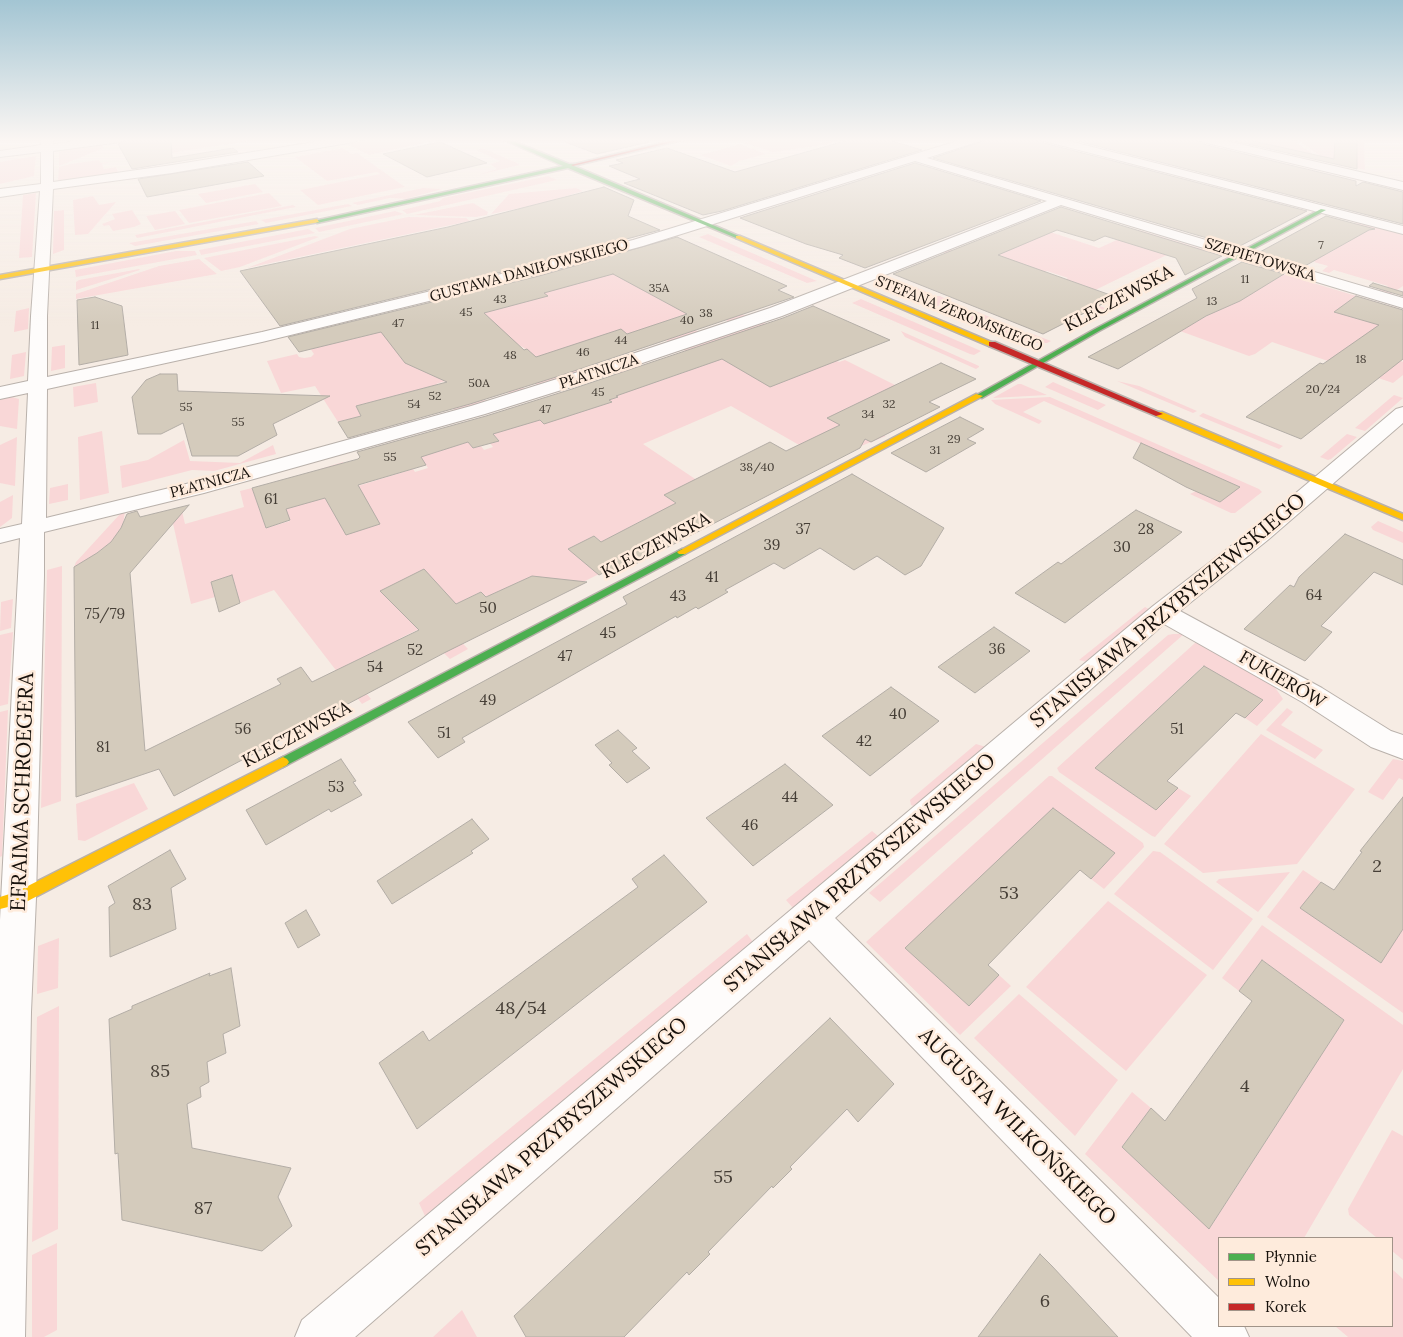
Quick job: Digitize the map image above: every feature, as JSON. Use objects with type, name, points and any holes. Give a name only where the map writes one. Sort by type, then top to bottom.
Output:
[{"type":"street","points":[[38,379],[46,201]]},
{"type":"street","points":[[0,277],[318,221],[407,201]]},
{"type":"street","name":"STEFANA ŻEROMSKIEGO","points":[[653,201],[1403,517]]},
{"type":"street","name":"GUSTAWA DANIŁOWSKIEGO","points":[[0,393],[38,379],[105,371],[262,337],[525,274],[774,201]]},
{"type":"street","name":"PŁATNICZA","points":[[0,536],[196,488],[478,410],[733,327],[1059,201]]},
{"type":"street","name":"SZEPIETOWSKA","points":[[1061,201],[1403,303]]},
{"type":"street","points":[[1290,201],[1403,230]]},
{"type":"street","name":"KLECZEWSKA","points":[[9,900],[168,823],[972,400],[1323,210]]},
{"type":"street","name":"EFRAIMA SCHROEGERA","points":[[1,1337],[12,1012],[9,900],[32,576],[38,379]]},
{"type":"street","name":"STANISŁAWA PRZYBYSZEWSKIEGO","points":[[319,1337],[810,917],[1162,612],[1261,534],[1403,413]]},
{"type":"street","name":"FUKIERÓW","points":[[1162,612],[1312,695],[1368,731],[1403,747]]},
{"type":"street","name":"AUGUSTA WILKOŃSKIEGO","points":[[810,917],[1225,1337]]},
{"type":"shaded area","points":[[23,201],[35,201],[32,257],[19,258]]},
{"type":"shaded area","points":[[73,201],[97,201],[99,205],[116,202],[88,234],[75,235]]},
{"type":"shaded area","points":[[225,201],[277,201],[282,206],[189,223],[179,210]]},
{"type":"shaded area","points":[[314,201],[335,201],[318,205]]},
{"type":"shaded area","points":[[360,201],[374,201],[358,205],[352,203]]},
{"type":"shaded area","points":[[438,201],[463,201],[407,214],[402,210]]},
{"type":"shaded area","points":[[502,201],[549,201],[540,204],[491,214]]},
{"type":"shaded area","points":[[473,203],[488,212],[487,215],[476,217],[414,215]]},
{"type":"shaded area","points":[[348,204],[352,206],[266,223],[261,220]]},
{"type":"shaded area","points":[[293,205],[296,207],[137,238],[135,235]]},
{"type":"shaded area","points":[[64,210],[64,250],[53,254],[54,211]]},
{"type":"shaded area","points":[[132,210],[141,224],[113,231],[109,225],[104,226],[102,224],[115,219],[112,214]]},
{"type":"shaded area","points":[[175,211],[185,224],[155,230],[146,216]]},
{"type":"shaded area","points":[[395,211],[404,214],[319,232],[315,228]]},
{"type":"shaded area","points":[[408,217],[466,218],[470,221],[247,268],[350,229]]},
{"type":"shaded area","points":[[256,221],[259,224],[135,246],[129,243]]},
{"type":"shaded area","points":[[1357,223],[1403,234],[1403,286],[1391,294],[1379,291],[1388,286],[1334,270],[1329,273],[1322,271],[1328,266],[1314,262],[1318,258],[1309,250],[1325,255],[1336,249],[1327,241],[1342,245],[1353,239],[1353,225]]},
{"type":"shaded area","points":[[1026,224],[1099,248],[1139,230],[1216,253],[1203,260],[1175,251],[1079,298],[1108,309],[1103,311],[1045,289],[1068,278],[1047,271],[1024,282],[942,252],[949,249],[977,259]]},
{"type":"shaded area","points":[[308,229],[315,233],[201,255],[199,250]]},
{"type":"shaded area","points":[[708,234],[817,281],[807,283],[699,237]]},
{"type":"shaded area","points":[[315,236],[319,237],[240,267],[221,271],[204,258]]},
{"type":"shaded area","points":[[176,251],[195,251],[197,255],[76,277],[75,270]]},
{"type":"shaded area","points":[[199,259],[217,274],[76,299],[76,294],[159,266]]},
{"type":"shaded area","points":[[1242,263],[1403,310],[1399,360],[1403,362],[1403,375],[1393,383],[1272,342],[1249,356],[1180,331],[1219,309]]},
{"type":"shaded area","points":[[571,267],[580,272],[616,273],[696,290],[748,317],[731,323],[714,313],[669,320],[703,333],[672,344],[650,329],[631,336],[621,330],[568,359],[584,372],[538,386],[508,360],[531,352],[517,344],[500,348],[494,361],[526,390],[511,395],[506,390],[481,397],[487,402],[455,411],[446,402],[460,397],[445,381],[437,385],[356,406],[361,416],[338,422],[315,386],[281,393],[267,361],[297,354],[299,357],[311,357],[314,354],[305,341],[325,336],[331,344],[368,335],[519,281],[536,292],[542,284],[532,277]]},
{"type":"shaded area","points":[[139,269],[76,290],[76,282],[79,280]]},
{"type":"shaded area","points":[[886,284],[915,287],[933,295],[917,300],[883,286]]},
{"type":"shaded area","points":[[940,296],[963,307],[954,311],[940,305],[935,307],[924,302]]},
{"type":"shaded area","points":[[861,299],[981,351],[974,355],[970,354],[852,303]]},
{"type":"shaded area","points":[[29,308],[28,329],[14,332],[16,311]]},
{"type":"shaded area","points":[[970,310],[1023,331],[1006,337],[957,315]]},
{"type":"shaded area","points":[[762,322],[839,362],[845,360],[895,385],[863,425],[886,436],[861,446],[831,429],[820,457],[731,406],[643,444],[731,503],[664,495],[700,520],[648,517],[602,542],[594,536],[568,549],[599,574],[561,593],[544,578],[532,576],[487,597],[481,592],[435,614],[468,649],[450,659],[419,629],[347,665],[353,677],[371,699],[362,704],[274,590],[240,603],[232,576],[211,582],[215,597],[191,604],[170,510],[181,507],[185,524],[244,507],[240,491],[252,488],[266,528],[290,521],[284,509],[328,486],[320,469],[343,462],[358,486],[413,469],[415,472],[428,468],[417,452],[435,452],[468,442],[473,448],[481,446],[484,450],[493,447],[490,443],[499,440],[490,431],[617,397],[615,395],[624,379],[614,372],[637,365],[660,381],[706,364],[682,349]]},
{"type":"shaded area","points":[[901,331],[979,367],[976,369],[905,337]]},
{"type":"shaded area","points":[[1027,333],[1051,341],[1047,343],[1022,343],[1014,340]]},
{"type":"shaded area","points":[[65,345],[65,368],[51,371],[52,347]]},
{"type":"shaded area","points":[[26,352],[24,376],[10,379],[12,355]]},
{"type":"shaded area","points":[[1117,381],[1139,386],[1197,411],[1193,413]]},
{"type":"shaded area","points":[[1053,382],[1106,405],[1098,410],[1045,387]]},
{"type":"shaded area","points":[[96,383],[98,402],[74,407],[73,387]]},
{"type":"shaded area","points":[[1021,384],[1047,395],[993,398]]},
{"type":"shaded area","points":[[1394,395],[1403,398],[1365,431],[1355,428]]},
{"type":"shaded area","points":[[12,397],[19,399],[17,429],[0,426],[0,398]]},
{"type":"shaded area","points":[[1050,397],[1259,489],[1262,492],[1235,513],[1231,513],[1190,494],[1196,491],[1220,502],[1239,487],[1044,401],[1023,412],[1042,421],[1039,424],[995,404],[991,400]]},
{"type":"shaded area","points":[[1203,413],[1283,446],[1279,449],[1199,416]]},
{"type":"shaded area","points":[[102,431],[109,493],[80,500],[78,437]]},
{"type":"shaded area","points":[[1347,434],[1357,437],[1331,459],[1328,460],[1320,457]]},
{"type":"shaded area","points":[[17,437],[15,486],[0,483],[0,445]]},
{"type":"shaded area","points":[[184,440],[190,461],[240,463],[273,445],[276,454],[214,471],[192,470],[122,488],[120,466],[148,460]]},
{"type":"shaded area","points":[[68,484],[68,500],[49,504],[50,488]]},
{"type":"shaded area","points":[[13,495],[12,518],[0,527],[0,502]]},
{"type":"shaded area","points":[[125,511],[123,525],[111,542],[90,558],[74,567],[76,562]]},
{"type":"shaded area","points":[[1378,521],[1403,532],[1403,543],[1373,530],[1371,527]]},
{"type":"shaded area","points":[[62,566],[61,801],[41,808],[47,570]]},
{"type":"shaded area","points":[[13,599],[11,628],[0,631],[1,602]]},
{"type":"shaded area","points":[[1145,607],[1151,610],[1087,662],[1079,660]]},
{"type":"shaded area","points":[[13,632],[8,704],[0,706],[0,635]]},
{"type":"shaded area","points":[[1184,634],[880,902],[869,893],[1168,635]]},
{"type":"shaded area","points":[[1195,643],[1200,643],[1274,686],[1283,699],[1257,726],[1245,718],[1262,700],[1203,666],[1096,768],[1156,810],[1178,788],[1191,796],[1155,837],[1059,772],[1057,768]]},
{"type":"shaded area","points":[[1287,708],[1293,712],[1281,725],[1323,750],[1315,759],[1266,730]]},
{"type":"shaded area","points":[[8,710],[2,856],[0,857],[0,712]]},
{"type":"shaded area","points":[[1261,734],[1355,789],[1297,864],[1203,873],[1164,844]]},
{"type":"shaded area","points":[[976,744],[986,747],[916,807],[911,805],[910,800]]},
{"type":"shaded area","points":[[1393,759],[1403,761],[1403,780],[1399,778],[1383,800],[1368,792]]},
{"type":"shaded area","points":[[1049,776],[1052,776],[1143,843],[1144,847],[1104,889],[1091,879],[1115,853],[906,948],[969,1006],[999,975],[1011,986],[960,1035],[866,942]]},
{"type":"shaded area","points":[[134,783],[148,809],[85,841],[78,840],[76,804]]},
{"type":"shaded area","points":[[872,831],[878,836],[793,908],[786,900]]},
{"type":"shaded area","points":[[1153,851],[1160,852],[1253,919],[1213,970],[1114,894]]},
{"type":"shaded area","points":[[1303,870],[1321,882],[1301,908],[1380,963],[1403,929],[1403,1013],[1267,917]]},
{"type":"shaded area","points":[[1290,872],[1258,912],[1216,882],[1219,879]]},
{"type":"shaded area","points":[[1108,901],[1207,975],[1126,1071],[1026,987]]},
{"type":"shaded area","points":[[1262,925],[1403,1025],[1403,1069],[1305,1237],[1218,1237],[1218,1280],[1085,1154],[1132,1092],[1151,1108],[1122,1147],[1210,1228],[1344,1020],[1262,960],[1239,991],[1222,978]]},
{"type":"shaded area","points":[[747,934],[753,942],[425,1216],[419,1203]]},
{"type":"shaded area","points":[[59,938],[58,988],[37,994],[38,946]]},
{"type":"shaded area","points":[[1019,994],[1118,1080],[1075,1136],[974,1038]]},
{"type":"shaded area","points":[[59,1006],[58,1229],[32,1242],[37,1017]]},
{"type":"shaded area","points":[[1392,1130],[1403,1136],[1403,1260],[1393,1252],[1393,1237],[1376,1237],[1349,1215],[1348,1209]]},
{"type":"shaded area","points":[[57,1243],[57,1330],[44,1337],[32,1337],[32,1255]]},
{"type":"shaded area","points":[[1393,1270],[1403,1279],[1403,1337],[1348,1337],[1336,1327],[1393,1327]]},
{"type":"shaded area","points":[[462,1310],[477,1337],[433,1337]]},
{"type":"building","points":[[548,201],[633,201],[628,216],[660,230],[530,265],[280,326],[240,271],[448,227]]},
{"type":"building","points":[[669,201],[753,201],[722,211],[703,215]]},
{"type":"building","points":[[793,201],[1040,201],[865,268],[839,258],[843,255],[806,244],[740,218]]},
{"type":"building","points":[[1082,201],[1270,201],[1307,211],[1238,247]]},
{"type":"building","points":[[1314,201],[1403,201],[1403,224]]},
{"type":"building","points":[[1061,207],[1222,256],[1185,275],[1176,258],[1105,236],[1094,241],[1057,230],[998,255],[1116,297],[1043,334],[893,274]]},
{"type":"building","points":[[1326,216],[1375,229],[1369,230],[1303,267],[1258,253]]},
{"type":"building","points":[[677,237],[787,286],[778,290],[794,297],[556,377],[470,404],[348,438],[338,422],[361,416],[356,406],[447,382],[405,363],[381,332],[299,352],[288,337],[539,276]],"holes":[[[613,274],[687,314],[627,334],[621,329],[536,357],[527,349],[524,350],[484,313],[548,296],[544,293]]]},
{"type":"building","points":[[1242,262],[1284,274],[1240,301],[1206,316],[1118,369],[1088,357],[1197,298],[1192,289]]},
{"type":"building","points":[[1373,283],[1403,292],[1403,296],[1369,286]]},
{"type":"building","points":[[1356,296],[1403,310],[1403,359],[1301,439],[1246,417],[1320,363],[1323,364],[1379,325],[1334,312]]},
{"type":"building","points":[[95,297],[122,306],[128,355],[79,365],[77,300]]},
{"type":"building","points":[[813,306],[890,340],[770,387],[722,359],[616,396],[618,397],[609,400],[612,402],[544,424],[540,420],[493,434],[499,441],[473,448],[468,442],[421,457],[426,465],[358,485],[380,524],[346,535],[325,498],[286,509],[290,520],[266,528],[252,488],[358,459],[360,457],[357,452],[486,416],[572,389],[783,318]]},
{"type":"building","points":[[941,363],[976,379],[929,402],[940,407],[871,442],[865,439],[860,448],[612,576],[609,570],[599,575],[568,549],[594,536],[601,542],[676,503],[664,495],[770,442],[786,451],[840,425],[827,418]]},
{"type":"building","points":[[160,374],[177,374],[178,391],[330,396],[273,424],[277,435],[238,456],[192,456],[183,423],[161,434],[138,434],[132,397],[146,380]]},
{"type":"building","points":[[960,417],[984,429],[967,439],[976,443],[926,472],[891,453]]},
{"type":"building","points":[[1141,443],[1240,487],[1220,502],[1186,487],[1133,458]]},
{"type":"building","points":[[852,474],[944,528],[921,566],[905,575],[877,556],[854,570],[820,548],[784,569],[774,563],[725,590],[728,592],[698,609],[696,607],[677,618],[676,616],[462,738],[465,742],[438,758],[408,722],[627,604],[623,597]]},
{"type":"building","points":[[189,505],[130,573],[145,751],[281,684],[277,679],[301,667],[312,682],[419,630],[380,591],[424,569],[456,604],[481,592],[486,597],[532,576],[587,582],[444,653],[174,796],[159,769],[76,797],[74,567],[111,542],[121,528],[127,514],[137,511],[140,517]]},
{"type":"building","points":[[1136,510],[1182,532],[1065,623],[1015,593],[1058,562],[1061,564]]},
{"type":"building","points":[[1345,534],[1403,560],[1403,585],[1374,572],[1321,626],[1332,632],[1305,661],[1244,629],[1290,585],[1294,587],[1299,577]]},
{"type":"building","points":[[232,575],[240,603],[219,612],[211,582]]},
{"type":"building","points":[[994,627],[1030,651],[975,693],[938,667]]},
{"type":"building","points":[[1204,666],[1263,700],[1245,718],[1236,713],[1167,781],[1178,788],[1156,810],[1095,768]]},
{"type":"building","points":[[891,687],[939,721],[870,776],[822,736]]},
{"type":"building","points":[[618,730],[637,748],[632,751],[650,768],[627,783],[609,765],[612,763],[595,745]]},
{"type":"building","points":[[341,759],[356,781],[353,782],[362,795],[331,812],[329,809],[266,845],[246,810]]},
{"type":"building","points":[[785,764],[833,805],[753,866],[706,818]]},
{"type":"building","points":[[1403,797],[1403,929],[1381,963],[1300,908],[1321,882],[1334,890],[1362,852],[1360,851]]},
{"type":"building","points":[[1053,808],[1115,853],[1091,879],[1080,870],[988,965],[999,975],[969,1006],[905,948]]},
{"type":"building","points":[[472,819],[489,839],[471,851],[473,853],[392,904],[377,881]]},
{"type":"building","points":[[170,850],[186,879],[171,888],[176,929],[110,957],[109,907],[115,903],[108,886]]},
{"type":"building","points":[[664,855],[707,902],[417,1129],[379,1063],[423,1031],[429,1041],[638,887],[632,879]]},
{"type":"building","points":[[306,910],[320,935],[298,948],[285,923]]},
{"type":"building","points":[[1262,960],[1344,1020],[1209,1229],[1122,1147],[1151,1108],[1165,1121],[1252,1001],[1239,991]]},
{"type":"building","points":[[231,968],[240,1026],[223,1034],[226,1053],[207,1062],[209,1082],[200,1087],[201,1097],[187,1104],[192,1148],[291,1168],[278,1197],[292,1226],[262,1251],[122,1220],[118,1153],[115,1154],[109,1019],[132,1009],[132,1006],[210,973],[209,976]]},
{"type":"building","points":[[830,1018],[894,1084],[858,1122],[847,1109],[790,1167],[792,1169],[773,1188],[772,1186],[708,1252],[710,1254],[689,1275],[687,1272],[624,1337],[526,1337],[514,1316]]},
{"type":"building","points":[[1040,1254],[1052,1266],[1118,1337],[978,1337]]},
{"type":"traffic: fast","points":[[317,221],[407,201]]},
{"type":"traffic: fast","points":[[653,201],[738,237]]},
{"type":"traffic: fast","points":[[979,396],[1097,330],[1323,210]]},
{"type":"traffic: fast","points":[[283,762],[682,552]]},
{"type":"traffic: slow","points":[[0,277],[317,221]]},
{"type":"traffic: slow","points":[[738,237],[992,344]]},
{"type":"traffic: slow","points":[[682,552],[979,396]]},
{"type":"traffic: slow","points":[[1159,414],[1403,517]]},
{"type":"traffic: slow","points":[[0,903],[19,898],[283,762]]},
{"type":"traffic: jam","points":[[992,344],[1159,414]]}]
